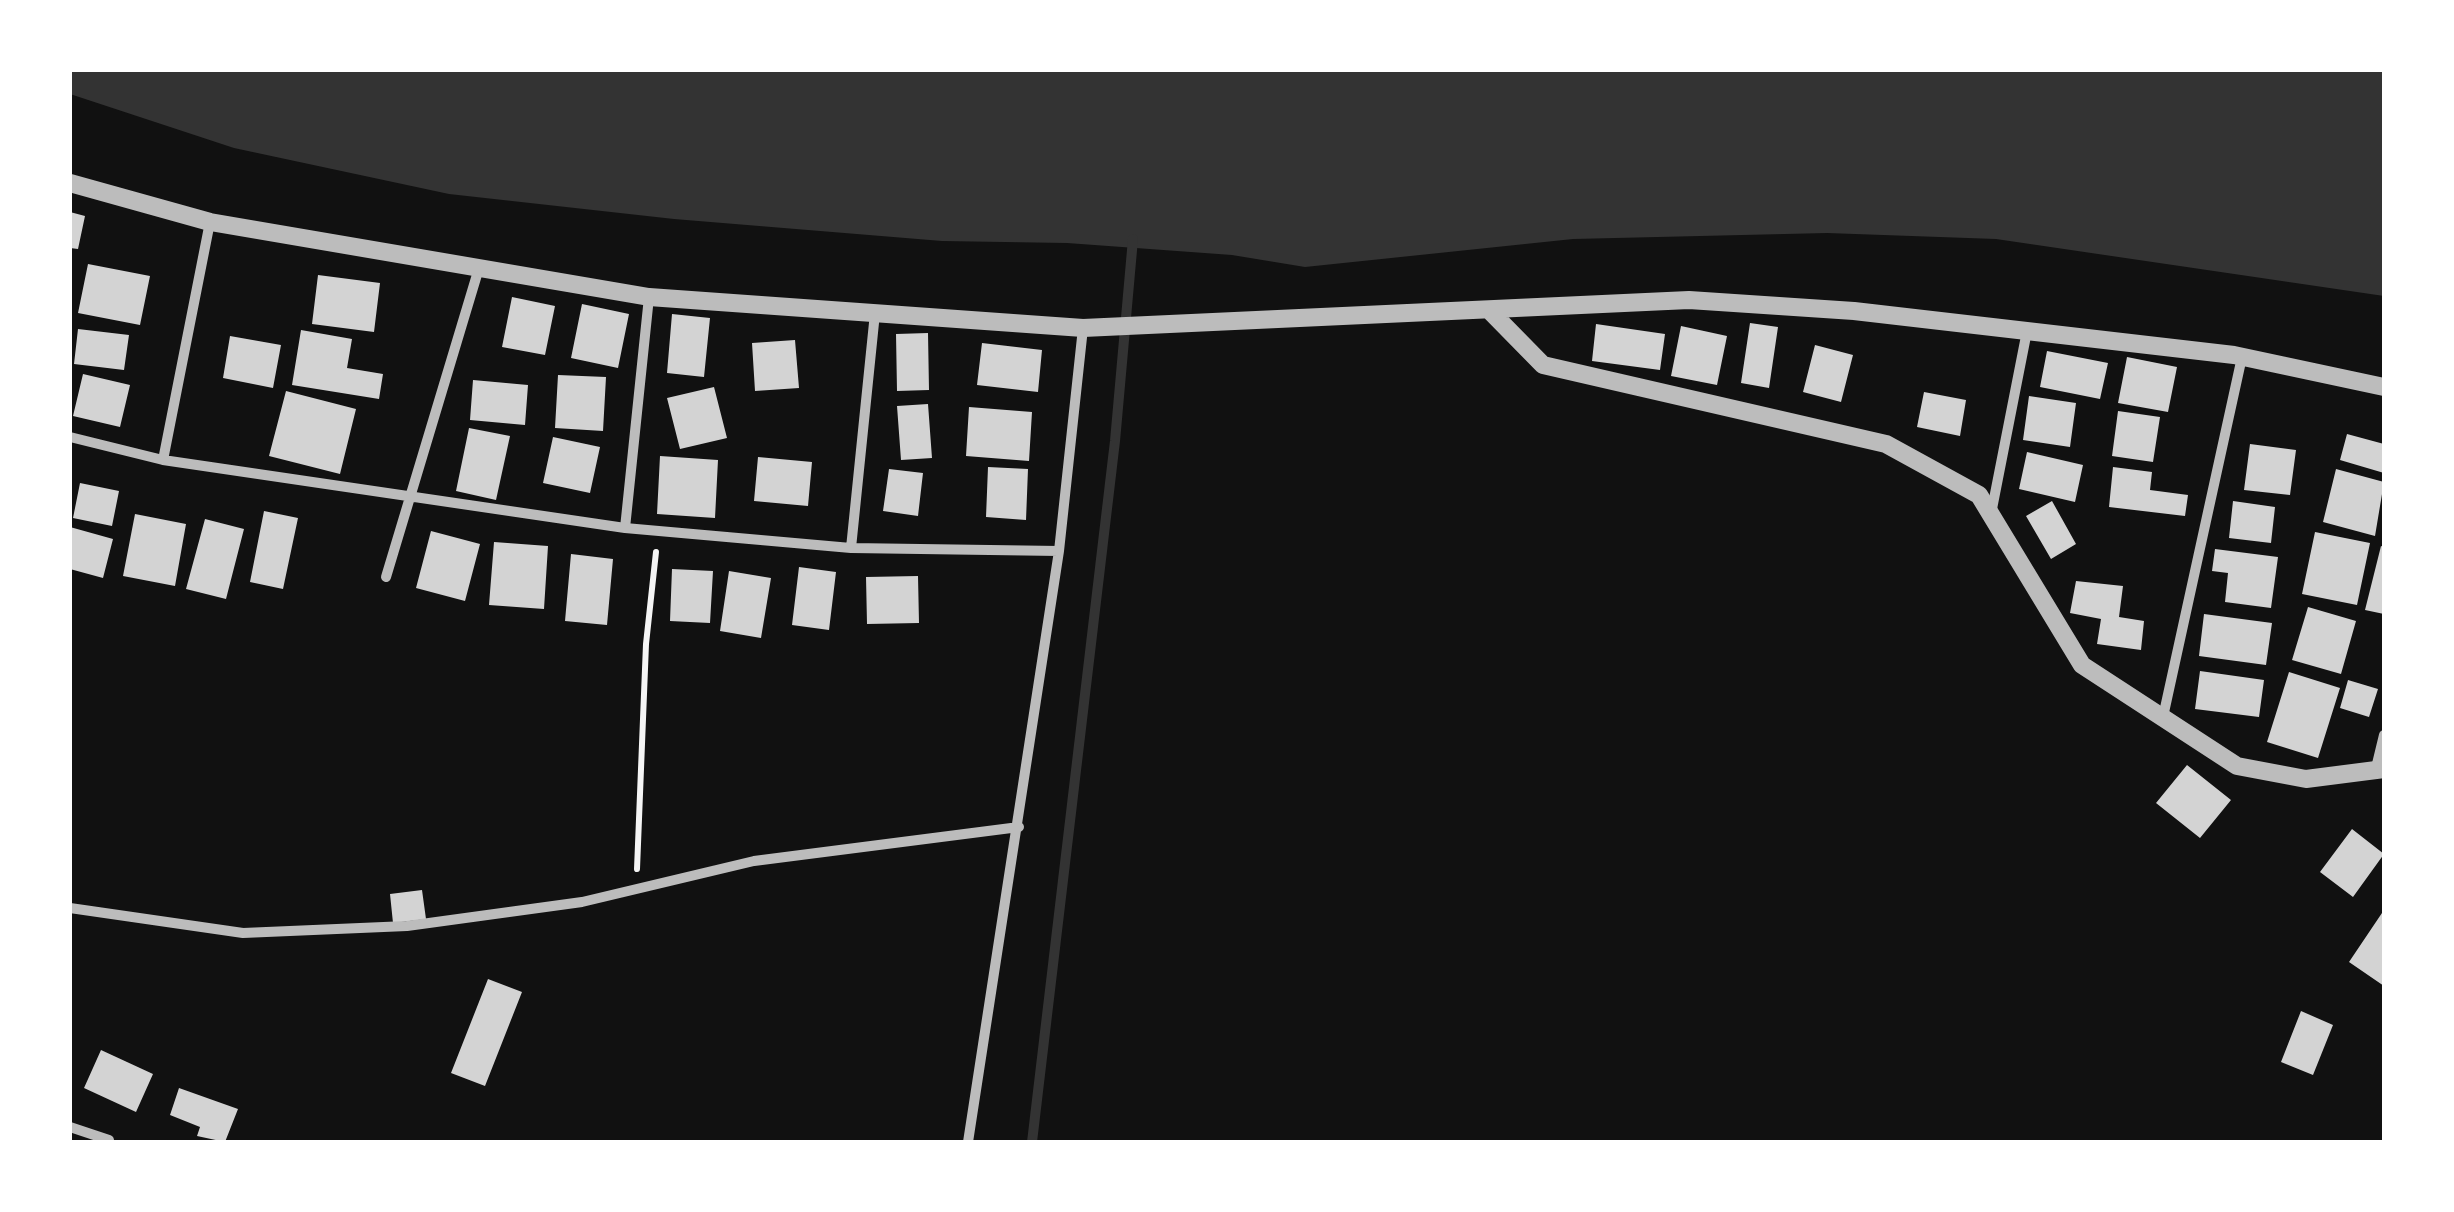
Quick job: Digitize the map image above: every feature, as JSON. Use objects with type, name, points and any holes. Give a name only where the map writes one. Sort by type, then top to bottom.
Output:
[{"type":"street","points":[[70,183],[210,222],[650,297],[1083,328],[1689,300],[1854,311],[2242,357],[2384,387]]},
{"type":"street","points":[[163,460],[210,222]]},
{"type":"street","points":[[386,577],[479,268]]},
{"type":"street","points":[[625,528],[650,297]]},
{"type":"street","points":[[1490,311],[1543,365],[1886,444],[1979,496],[2082,665],[2237,766],[2306,779],[2380,768],[2384,735]]},
{"type":"street","points":[[851,548],[875,313]]},
{"type":"street","points":[[968,1142],[1059,551],[1083,328]]},
{"type":"street","points":[[1991,514],[2027,331]]},
{"type":"street","points":[[2163,717],[2242,357]]},
{"type":"street","points":[[70,437],[163,460],[625,528],[851,548],[1059,551]]},
{"type":"street","points":[[70,908],[242,932],[286,934],[407,926],[582,902],[754,862],[1019,827]]},
{"type":"street","points":[[70,1127],[110,1140]]},
{"type":"path","points":[[636,890],[646,644],[658,531]]},
{"type":"shaded area","points":[[70,70],[2384,70],[2384,296],[1996,239],[1827,233],[1573,239],[1305,267],[1232,255],[1067,243],[942,241],[674,219],[449,194],[234,148],[70,94]]},
{"type":"building","points":[[70,212],[85,216],[78,249],[70,248]]},
{"type":"building","points":[[88,264],[150,276],[140,325],[78,313]]},
{"type":"building","points":[[318,275],[380,283],[374,332],[312,324]]},
{"type":"building","points":[[512,297],[555,306],[545,355],[502,347]]},
{"type":"building","points":[[582,304],[629,314],[618,368],[571,358]]},
{"type":"building","points":[[672,314],[710,318],[704,377],[667,373]]},
{"type":"building","points":[[1750,323],[1778,327],[1769,388],[1741,383]]},
{"type":"building","points":[[1596,324],[1665,334],[1660,370],[1592,361]]},
{"type":"building","points":[[1681,326],[1727,336],[1717,385],[1671,376]]},
{"type":"building","points":[[78,329],[129,335],[124,370],[74,364]]},
{"type":"building","points":[[301,330],[352,339],[347,368],[383,374],[379,399],[292,385]]},
{"type":"building","points":[[928,333],[929,390],[897,391],[896,334]]},
{"type":"building","points":[[230,336],[281,345],[273,388],[223,378]]},
{"type":"building","points":[[795,340],[799,388],[755,391],[752,343]]},
{"type":"building","points":[[982,343],[1042,350],[1038,392],[977,385]]},
{"type":"building","points":[[1815,345],[1853,355],[1841,402],[1803,392]]},
{"type":"building","points":[[2047,351],[2108,363],[2100,399],[2040,387]]},
{"type":"building","points":[[2127,357],[2177,367],[2168,412],[2118,403]]},
{"type":"building","points":[[83,374],[130,385],[120,427],[73,416]]},
{"type":"building","points":[[558,375],[606,377],[603,431],[555,428]]},
{"type":"building","points":[[473,380],[528,385],[525,425],[470,420]]},
{"type":"building","points":[[714,387],[727,438],[680,449],[667,398]]},
{"type":"building","points":[[286,391],[356,409],[340,474],[269,456]]},
{"type":"building","points":[[1924,392],[1966,400],[1960,436],[1917,427]]},
{"type":"building","points":[[2029,396],[2076,403],[2070,447],[2023,440]]},
{"type":"building","points":[[928,404],[932,458],[901,460],[897,406]]},
{"type":"building","points":[[969,407],[1032,412],[1029,461],[966,456]]},
{"type":"building","points":[[2118,411],[2160,417],[2153,462],[2112,456]]},
{"type":"building","points":[[469,428],[510,436],[496,500],[456,491]]},
{"type":"building","points":[[2347,434],[2384,444],[2384,473],[2340,460]]},
{"type":"building","points":[[553,437],[600,447],[590,493],[543,483]]},
{"type":"building","points":[[2250,444],[2296,450],[2290,495],[2244,490]]},
{"type":"building","points":[[2027,452],[2083,465],[2075,502],[2019,489]]},
{"type":"building","points":[[660,456],[718,460],[715,518],[657,514]]},
{"type":"building","points":[[758,457],[812,462],[808,506],[754,501]]},
{"type":"building","points":[[988,467],[1028,469],[1026,520],[986,517]]},
{"type":"building","points":[[2113,467],[2152,472],[2150,490],[2188,495],[2185,516],[2109,507]]},
{"type":"building","points":[[889,469],[923,473],[918,516],[883,511]]},
{"type":"building","points":[[2336,469],[2384,482],[2375,536],[2323,522]]},
{"type":"building","points":[[80,483],[119,491],[112,526],[73,518]]},
{"type":"building","points":[[2052,501],[2076,544],[2051,559],[2026,516]]},
{"type":"building","points":[[2233,501],[2275,507],[2271,543],[2229,538]]},
{"type":"building","points":[[264,511],[298,518],[283,589],[250,582]]},
{"type":"building","points":[[135,514],[186,524],[175,586],[123,576]]},
{"type":"building","points":[[205,519],[244,529],[226,599],[186,589]]},
{"type":"building","points":[[70,527],[113,539],[103,578],[70,569]]},
{"type":"building","points":[[431,531],[480,544],[465,601],[416,588]]},
{"type":"building","points":[[2315,532],[2370,543],[2357,605],[2302,594]]},
{"type":"building","points":[[494,542],[548,546],[544,609],[489,605]]},
{"type":"building","points":[[2381,546],[2384,547],[2384,614],[2365,610]]},
{"type":"building","points":[[2215,549],[2278,557],[2271,608],[2225,602],[2228,573],[2212,571]]},
{"type":"building","points":[[571,554],[613,559],[607,625],[565,621]]},
{"type":"building","points":[[799,567],[836,572],[829,630],[792,625]]},
{"type":"building","points":[[672,569],[713,571],[710,623],[670,621]]},
{"type":"building","points":[[729,571],[771,578],[761,638],[720,631]]},
{"type":"building","points":[[918,576],[919,623],[867,624],[866,577]]},
{"type":"building","points":[[2076,581],[2123,586],[2119,617],[2144,621],[2141,650],[2097,644],[2101,619],[2070,613]]},
{"type":"building","points":[[2308,607],[2356,621],[2341,674],[2292,660]]},
{"type":"building","points":[[2204,614],[2272,623],[2266,665],[2199,656]]},
{"type":"building","points":[[2200,671],[2264,680],[2259,717],[2195,709]]},
{"type":"building","points":[[2289,672],[2340,688],[2318,758],[2267,742]]},
{"type":"building","points":[[2348,680],[2378,689],[2369,717],[2340,708]]},
{"type":"building","points":[[2187,765],[2231,800],[2200,838],[2156,803]]},
{"type":"building","points":[[2352,829],[2384,854],[2353,897],[2320,872]]},
{"type":"building","points":[[422,890],[426,919],[393,923],[390,894]]},
{"type":"building","points":[[2384,910],[2384,986],[2349,962]]},
{"type":"building","points":[[488,979],[522,992],[485,1086],[451,1073]]},
{"type":"building","points":[[2301,1011],[2333,1025],[2313,1075],[2281,1062]]},
{"type":"building","points":[[101,1050],[153,1074],[136,1112],[84,1088]]},
{"type":"building","points":[[179,1088],[238,1109],[225,1142],[197,1136],[200,1127],[170,1115]]},
{"type":"waterway","points":[[1032,1142],[1115,441],[1133,239]]}]
